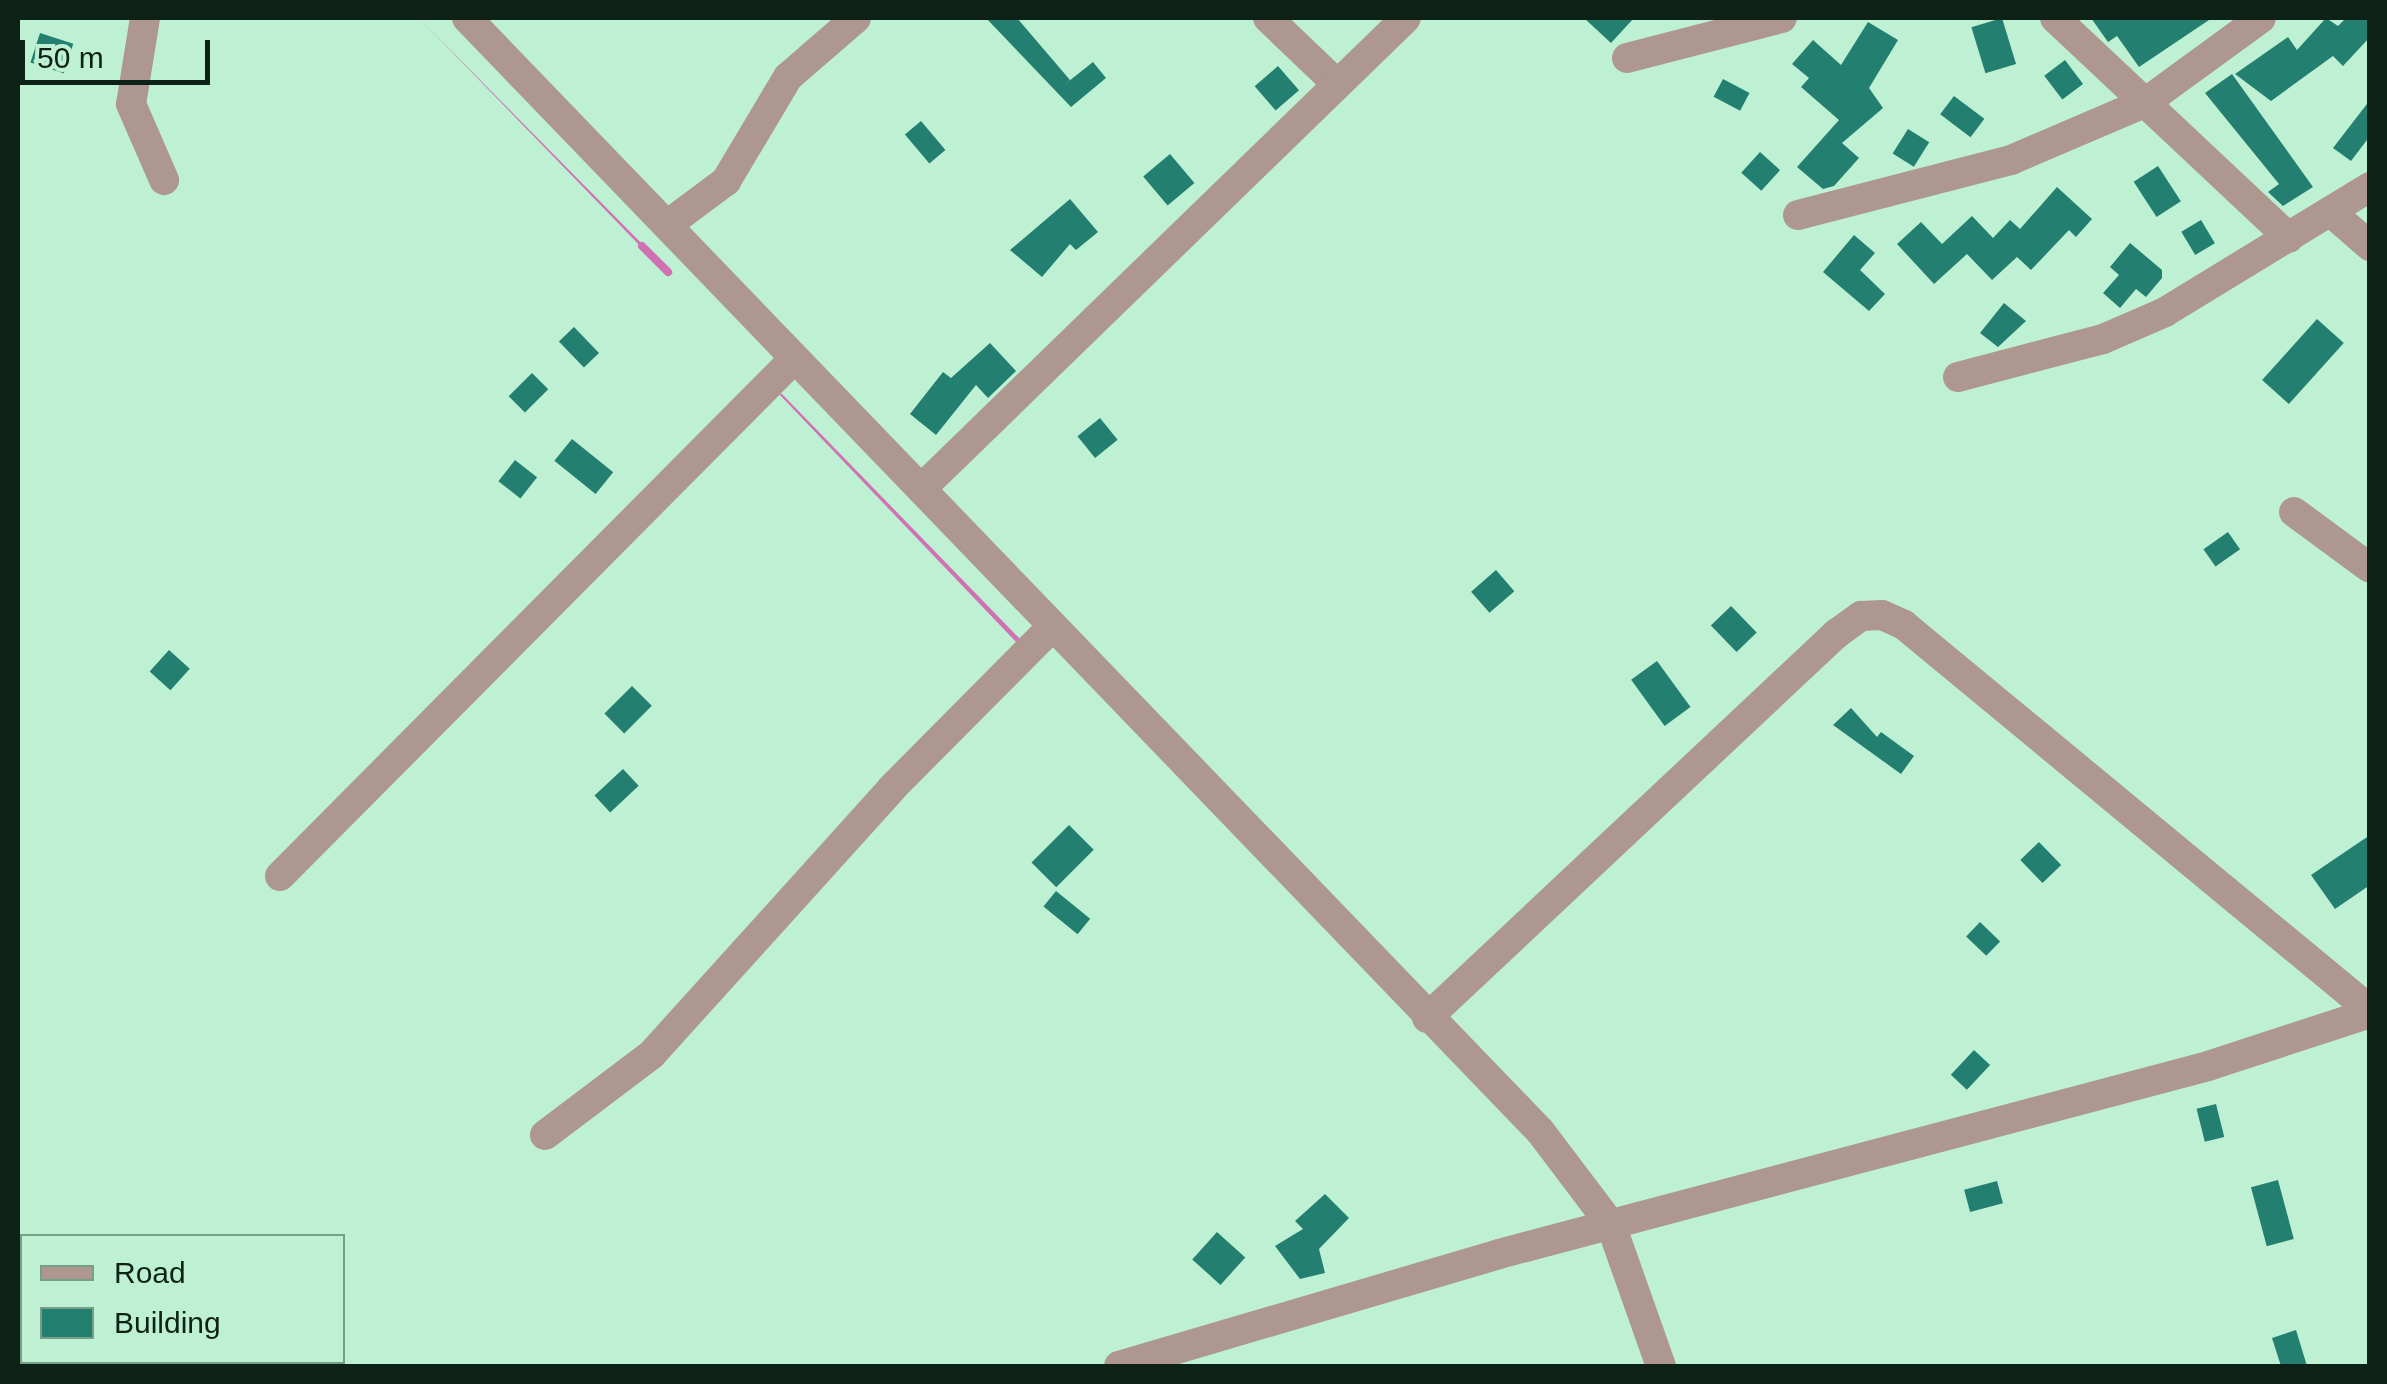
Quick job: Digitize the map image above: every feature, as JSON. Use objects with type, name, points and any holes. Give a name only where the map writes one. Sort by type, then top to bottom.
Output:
[{"type":"street","points":[[145,18],[132,104],[164,180]]},
{"type":"street","points":[[468,18],[923,487],[1050,629],[1540,1130],[1611,1224],[1661,1366]]},
{"type":"street","points":[[667,224],[726,181],[788,77],[856,18]]},
{"type":"street","points":[[1268,18],[1336,82]]},
{"type":"street","points":[[923,487],[1406,18]]},
{"type":"street","points":[[1627,58],[1782,18]]},
{"type":"street","points":[[2055,18],[2289,238]]},
{"type":"street","points":[[1798,215],[2011,160],[2146,102],[2261,18]]},
{"type":"street","points":[[1958,377],[2103,338],[2165,312],[2333,214],[2370,187]]},
{"type":"street","points":[[2333,214],[2370,246]]},
{"type":"street","points":[[280,876],[794,358]]},
{"type":"street","points":[[2294,512],[2370,568]]},
{"type":"street","points":[[1427,1018],[1836,634],[1861,616],[1882,615],[1904,625],[2370,1012]]},
{"type":"street","points":[[545,1135],[652,1054],[892,788],[1050,629]]},
{"type":"street","points":[[1120,1366],[1611,1224],[2208,1066],[2370,1012]]},
{"type":"shaded area","points":[[419,18],[650,252],[648,254]]},
{"type":"shaded area","points":[[782,394],[1022,641],[1018,644]]},
{"type":"building","points":[[986,18],[1017,18],[1070,80],[1064,85],[1093,62],[1106,78],[1071,107]]},
{"type":"building","points":[[1584,18],[1634,18],[1611,43]]},
{"type":"building","points":[[2002,18],[2016,64],[1985,73],[1971,27]]},
{"type":"building","points":[[2091,18],[2212,18],[2139,67],[2117,36],[2108,42]]},
{"type":"building","points":[[2326,18],[2338,26],[2346,18],[2370,18],[2370,37],[2343,66],[2333,56],[2271,101],[2235,74],[2288,37],[2297,50]]},
{"type":"building","points":[[1868,22],[1898,40],[1869,88],[1883,108],[1842,143],[1859,158],[1834,186],[1823,189],[1797,167],[1839,120],[1801,87],[1809,78],[1792,64],[1813,40],[1841,65]]},
{"type":"building","points":[[40,33],[73,44],[64,73],[30,62]]},
{"type":"building","points":[[2065,60],[2083,84],[2062,100],[2044,76]]},
{"type":"building","points":[[1278,66],[1299,90],[1276,110],[1255,86]]},
{"type":"building","points":[[2232,74],[2313,187],[2283,206],[2268,192],[2279,184],[2205,93]]},
{"type":"building","points":[[1723,79],[1749,93],[1740,111],[1714,97]]},
{"type":"building","points":[[1954,96],[1984,119],[1971,137],[1940,114]]},
{"type":"building","points":[[2370,100],[2370,136],[2351,161],[2333,148]]},
{"type":"building","points":[[921,121],[945,150],[929,164],[905,134]]},
{"type":"building","points":[[1908,129],[1929,142],[1914,167],[1893,154]]},
{"type":"building","points":[[1760,152],[1780,170],[1761,191],[1741,173]]},
{"type":"building","points":[[1170,154],[1194,183],[1168,206],[1143,176]]},
{"type":"building","points":[[2158,166],[2181,201],[2157,217],[2134,182]]},
{"type":"building","points":[[2057,187],[2092,219],[2076,237],[2069,230],[2031,270],[2017,257],[1992,280],[1967,254],[1934,284],[1897,244],[1921,222],[1942,244],[1972,216],[1993,238],[2010,220],[2020,229]]},
{"type":"building","points":[[1070,199],[1098,232],[1076,250],[1070,244],[1042,277],[1010,250]]},
{"type":"building","points":[[2201,220],[2215,243],[2195,255],[2181,232]]},
{"type":"building","points":[[1854,235],[1875,253],[1860,270],[1885,294],[1869,311],[1823,272]]},
{"type":"building","points":[[2130,243],[2162,270],[2162,278],[2146,297],[2136,289],[2120,308],[2103,293],[2119,275],[2110,267]]},
{"type":"building","points":[[2004,303],[2026,321],[1998,347],[1980,333]]},
{"type":"building","points":[[2317,319],[2344,343],[2289,404],[2262,380]]},
{"type":"building","points":[[574,327],[599,353],[584,367],[559,342]]},
{"type":"building","points":[[990,343],[1016,371],[988,398],[976,385],[936,435],[910,414],[943,372],[951,378]]},
{"type":"building","points":[[532,373],[548,389],[525,413],[509,396]]},
{"type":"building","points":[[1100,418],[1118,440],[1095,458],[1077,436]]},
{"type":"building","points":[[572,439],[613,472],[596,494],[554,461]]},
{"type":"building","points":[[515,460],[537,477],[520,499],[498,481]]},
{"type":"building","points":[[2228,532],[2240,549],[2215,566],[2203,549]]},
{"type":"building","points":[[1496,570],[1514,591],[1489,613],[1471,592]]},
{"type":"building","points":[[1731,606],[1757,633],[1737,652],[1711,625]]},
{"type":"building","points":[[169,650],[190,669],[170,690],[150,672]]},
{"type":"building","points":[[1657,661],[1691,707],[1665,726],[1631,680]]},
{"type":"building","points":[[632,686],[652,706],[624,733],[604,714]]},
{"type":"building","points":[[1851,708],[1877,737],[1881,732],[1914,756],[1901,774],[1833,725]]},
{"type":"building","points":[[623,769],[639,786],[610,812],[594,796]]},
{"type":"building","points":[[1069,825],[1094,850],[1056,887],[1032,862]]},
{"type":"building","points":[[2370,835],[2370,885],[2335,909],[2311,875]]},
{"type":"building","points":[[2039,842],[2061,865],[2043,883],[2020,860]]},
{"type":"building","points":[[1056,891],[1090,919],[1078,934],[1043,907]]},
{"type":"building","points":[[1980,922],[2000,941],[1986,956],[1966,936]]},
{"type":"building","points":[[1974,1050],[1990,1065],[1967,1090],[1951,1075]]},
{"type":"building","points":[[2216,1104],[2224,1137],[2205,1142],[2197,1109]]},
{"type":"building","points":[[2278,1180],[2294,1239],[2267,1246],[2251,1187]]},
{"type":"building","points":[[1997,1181],[2003,1203],[1970,1212],[1964,1190]]},
{"type":"building","points":[[1325,1194],[1349,1218],[1319,1249],[1325,1273],[1300,1279],[1275,1246],[1303,1229],[1295,1221]]},
{"type":"building","points":[[1217,1232],[1245,1257],[1220,1285],[1192,1259]]},
{"type":"building","points":[[2296,1330],[2307,1366],[2281,1366],[2272,1338]]},
{"type":"waterway","points":[[642,246],[668,272]]}]
